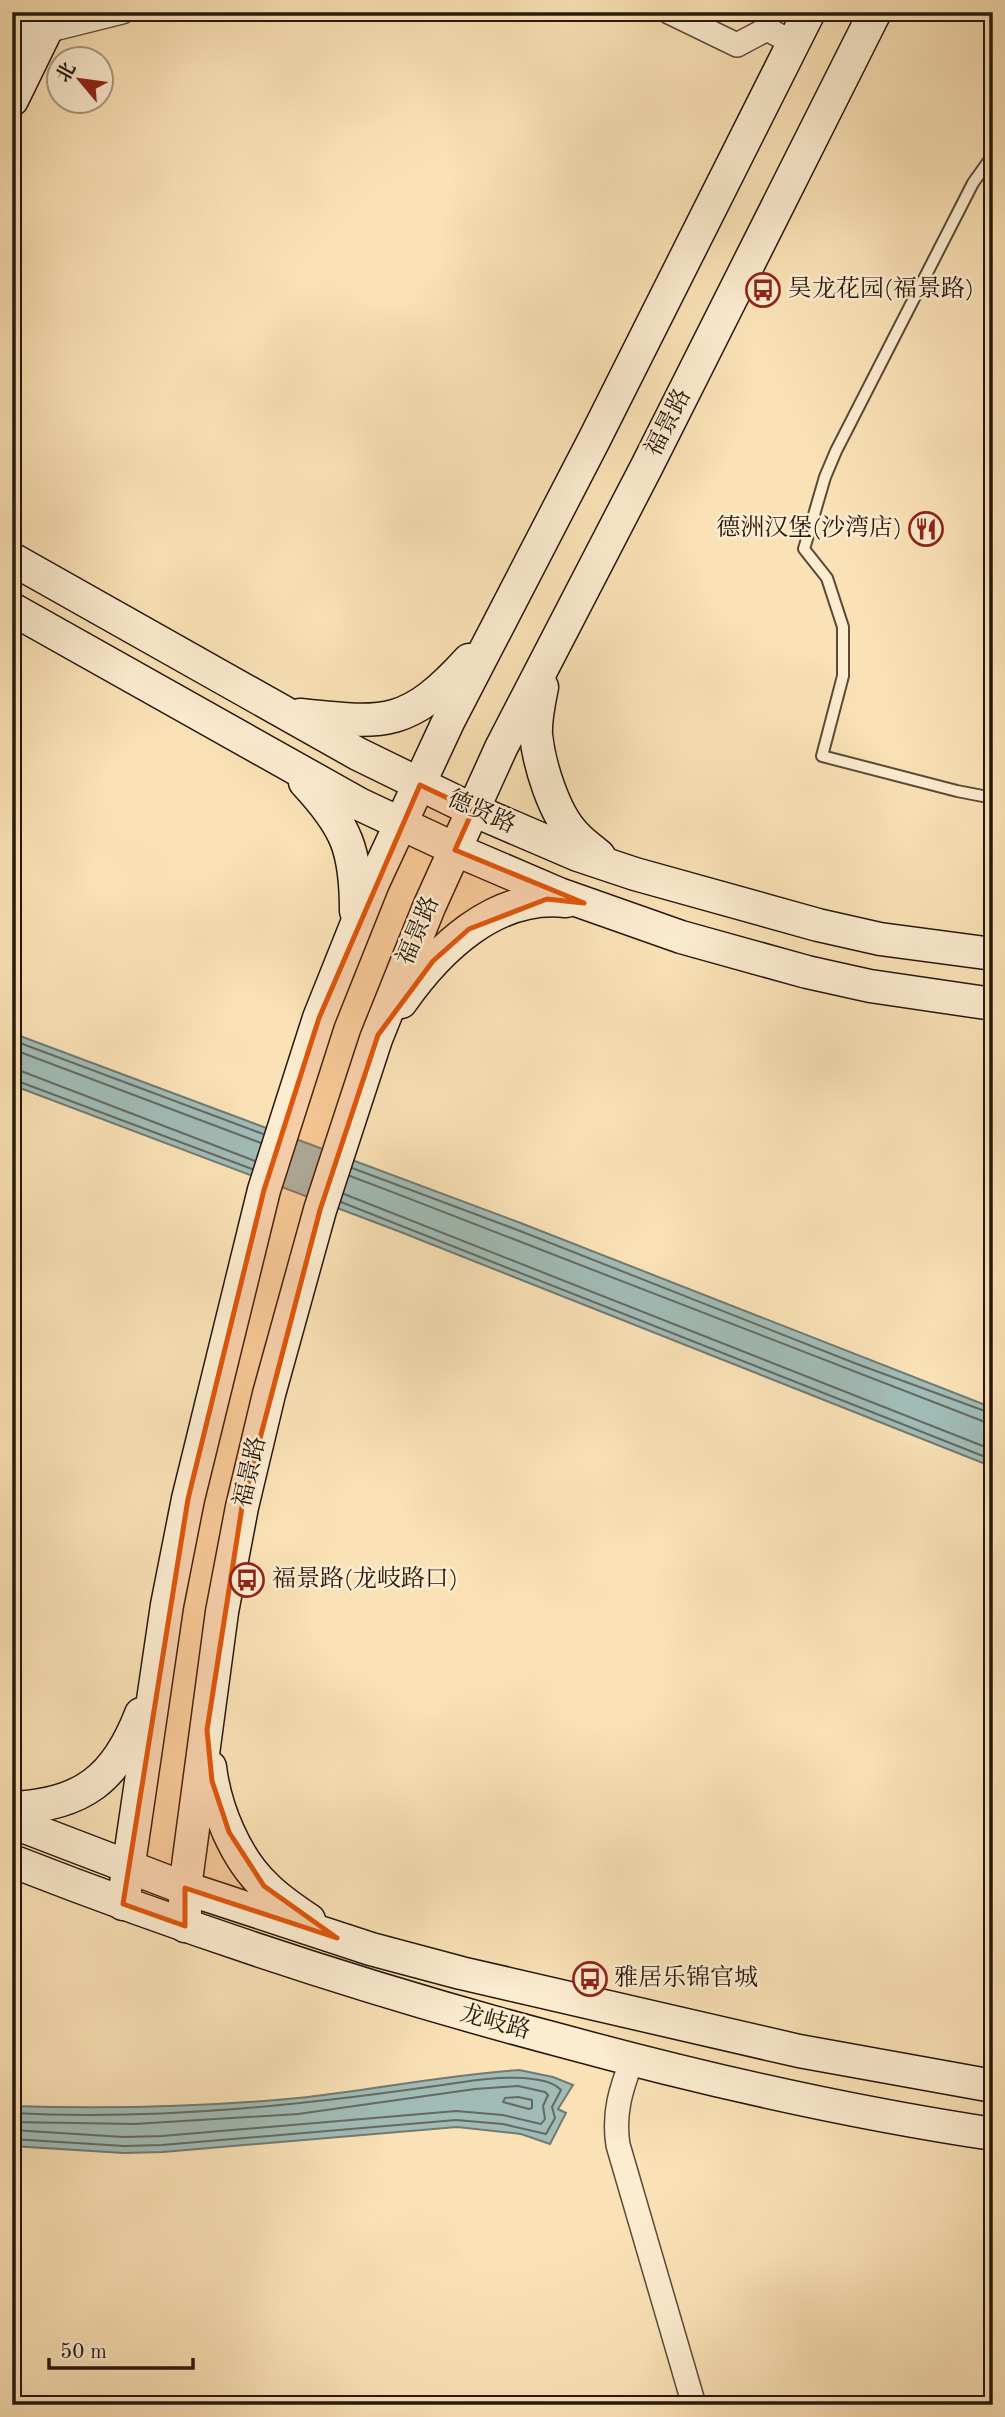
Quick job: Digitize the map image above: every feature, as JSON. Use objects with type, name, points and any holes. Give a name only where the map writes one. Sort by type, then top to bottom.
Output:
[{"type":"main road","points":[[123,1903],[160,1652],[188,1499],[264,1190],[319,1018],[356,923],[449,722],[809,12]]},
{"type":"main road","name":"福景路","points":[[185,1926],[186,1888],[222,1612],[242,1507],[269,1394],[320,1210],[378,1035],[401,972],[501,748],[875,12]]},
{"type":"main road","points":[[12,37],[42,18]]},
{"type":"main road","points":[[12,100],[42,18]]},
{"type":"main road","name":"德贤路","points":[[12,559],[358,754],[473,810],[554,845],[611,866],[757,910],[880,939],[993,954]]},
{"type":"main road","name":"德贤路","points":[[12,609],[359,804],[455,850],[584,903],[681,937],[807,972],[870,986],[993,1004]]},
{"type":"main road","points":[[289,714],[370,721],[410,712],[446,685],[496,631]]},
{"type":"main road","points":[[547,659],[536,732],[545,774],[557,807],[573,834],[611,866]]},
{"type":"main road","points":[[290,766],[338,823],[349,846],[355,866],[356,923]]},
{"type":"main road","points":[[378,1035],[411,987],[433,961],[468,929],[494,914],[547,899],[584,903]]},
{"type":"main road","points":[[12,1808],[43,1807],[68,1798],[87,1789],[112,1769],[135,1730],[160,1652]]},
{"type":"main road","points":[[207,1730],[212,1781],[219,1810],[248,1864],[264,1886],[284,1903],[337,1938]]},
{"type":"main road","name":"龙岐路","points":[[12,1822],[186,1888],[337,1938],[461,1973],[786,2048],[993,2086]]},
{"type":"main road","name":"龙岐路","points":[[12,1861],[185,1926],[356,1983],[632,2060],[827,2105],[993,2134]]},
{"type":"street","points":[[42,18],[122,12]]},
{"type":"street","points":[[669,12],[737,45],[766,29],[793,43]]},
{"type":"street","points":[[632,2060],[617,2104],[615,2128],[618,2145],[694,2405]]},
{"type":"lane","points":[[993,155],[973,183],[836,451],[825,477],[803,549],[827,578],[843,627],[844,676],[822,756],[957,792],[993,798]]},
{"type":"highlighted area","points":[[420,785],[473,810],[455,850],[584,903],[547,899],[469,929],[433,961],[378,1035],[320,1210],[242,1507],[207,1730],[212,1781],[229,1832],[264,1886],[337,1938],[185,1888],[185,1926],[123,1904],[188,1499],[264,1190],[319,1018]]},
{"type":"water","points":[[12,1033],[518,1222],[993,1408],[993,1467],[398,1231],[12,1085]]},
{"type":"water","points":[[519,2070],[553,2077],[573,2085],[558,2109],[566,2113],[550,2144],[521,2134],[457,2127],[163,2152],[124,2153],[12,2146],[12,2106],[155,2106],[262,2101]]},
{"type":"place","name":"昊龙花园(福景路)","points":[[763,290]]},
{"type":"place","name":"德洲汉堡(沙湾店)","points":[[926,529]]},
{"type":"place","name":"福景路(龙岐路口)","points":[[247,1580]]},
{"type":"place","name":"雅居乐锦官城","points":[[590,1979]]}]
